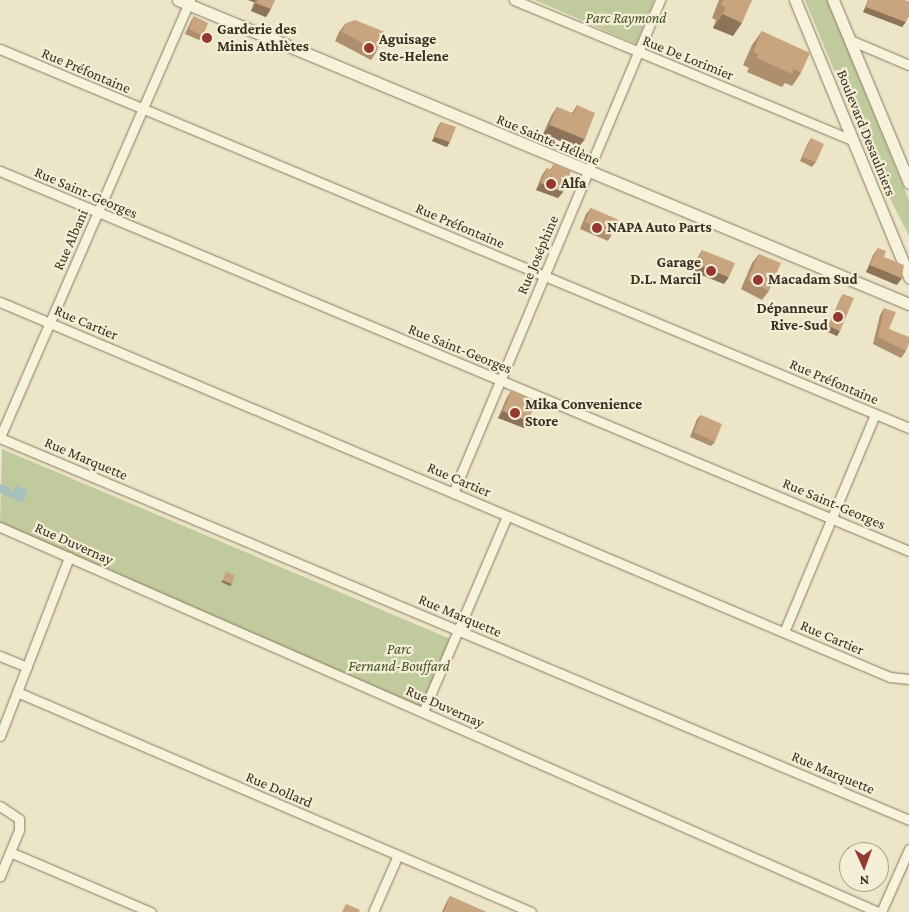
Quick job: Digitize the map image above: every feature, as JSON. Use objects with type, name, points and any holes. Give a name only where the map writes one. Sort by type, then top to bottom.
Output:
[{"type":"street","name":"Rue De Lorimier","points":[[514,0],[638,53],[852,140]]},
{"type":"street","name":"Rue Joséphine","points":[[453,493],[660,0]]},
{"type":"street","name":"Boulevard Desaulniers","points":[[795,0],[909,277]]},
{"type":"street","name":"Boulevard Desaulniers","points":[[833,0],[909,183]]},
{"type":"street","name":"Rue Albani","points":[[0,438],[143,110],[186,2]]},
{"type":"street","name":"Rue Sainte-Hélène","points":[[186,2],[588,173],[909,304]]},
{"type":"street","points":[[850,40],[909,65]]},
{"type":"street","name":"Rue Préfontaine","points":[[0,49],[909,428]]},
{"type":"street","name":"Rue Saint-Georges","points":[[0,171],[97,214],[909,551]]},
{"type":"street","name":"Rue Cartier","points":[[0,302],[890,677],[909,679]]},
{"type":"street","points":[[784,632],[875,414]]},
{"type":"street","name":"Rue Marquette","points":[[0,438],[909,820]]},
{"type":"street","points":[[423,712],[507,516]]},
{"type":"street","name":"Rue Duvernay","points":[[0,527],[880,912]]},
{"type":"street","points":[[0,736],[69,557]]},
{"type":"street","points":[[0,656],[26,667]]},
{"type":"street","name":"Rue Dollard","points":[[17,692],[531,912]]},
{"type":"street","points":[[0,806],[19,819],[10,852],[0,876]]},
{"type":"street","points":[[880,912],[909,849]]},
{"type":"street","points":[[10,852],[151,912]]},
{"type":"street","points":[[373,912],[398,855]]},
{"type":"green space","name":"Parc Raymond","points":[[535,0],[654,0],[636,44]]},
{"type":"green space","points":[[805,0],[827,0],[909,200],[909,236],[876,171]]},
{"type":"green space","name":"Parc Fernand-Bouffard","points":[[2,449],[453,640],[421,708],[0,523]]},
{"type":"water","points":[[0,484],[10,487],[12,493],[16,485],[28,490],[23,503],[0,493]]},
{"type":"building","points":[[258,0],[275,0],[271,9],[256,3]]},
{"type":"building","points":[[723,0],[752,0],[742,23],[723,14],[726,7],[721,5]]},
{"type":"building","points":[[869,0],[904,0],[909,2],[909,14],[906,22],[866,7]]},
{"type":"building","points":[[194,16],[208,23],[203,36],[189,29]]},
{"type":"building","points":[[355,20],[385,32],[377,51],[342,32],[346,23]]},
{"type":"building","points":[[762,31],[810,53],[801,73],[794,69],[792,74],[757,58],[758,54],[753,52]]},
{"type":"building","points":[[577,105],[595,113],[585,139],[550,125],[557,107],[574,114]]},
{"type":"building","points":[[441,122],[456,127],[450,142],[435,137]]},
{"type":"building","points":[[811,138],[824,144],[816,162],[803,157]]},
{"type":"building","points":[[554,164],[571,171],[563,192],[541,183],[547,168],[552,170]]},
{"type":"building","points":[[591,208],[619,220],[612,234],[585,222]]},
{"type":"building","points":[[878,248],[886,251],[884,257],[904,265],[902,278],[870,265]]},
{"type":"building","points":[[702,250],[735,263],[729,277],[697,264]]},
{"type":"building","points":[[759,254],[781,263],[769,291],[748,280]]},
{"type":"building","name":"Dépanneur Rive-Sud","points":[[843,294],[854,298],[840,331],[829,326]]},
{"type":"building","points":[[884,308],[896,312],[889,329],[909,337],[906,351],[878,337]]},
{"type":"building","points":[[512,390],[537,401],[528,421],[503,411]]},
{"type":"building","points":[[701,415],[722,424],[715,442],[694,432]]},
{"type":"building","points":[[226,572],[235,575],[232,584],[223,580]]},
{"type":"building","points":[[450,896],[486,912],[444,912]]},
{"type":"building","points":[[346,904],[360,910],[359,912],[342,912]]},
{"type":"place","name":"Garderie des Minis Athlètes","points":[[207,38]]},
{"type":"place","name":"Aguisage Ste-Helene","points":[[369,48]]},
{"type":"place","name":"Alfa","points":[[551,184]]},
{"type":"place","name":"NAPA Auto Parts","points":[[597,228]]},
{"type":"place","name":"Garage D.L. Marcil","points":[[711,271]]},
{"type":"place","name":"Macadam Sud","points":[[758,280]]},
{"type":"place","name":"Dépanneur Rive-Sud","points":[[838,317]]},
{"type":"place","name":"Mika Convenience Store","points":[[515,413]]}]
